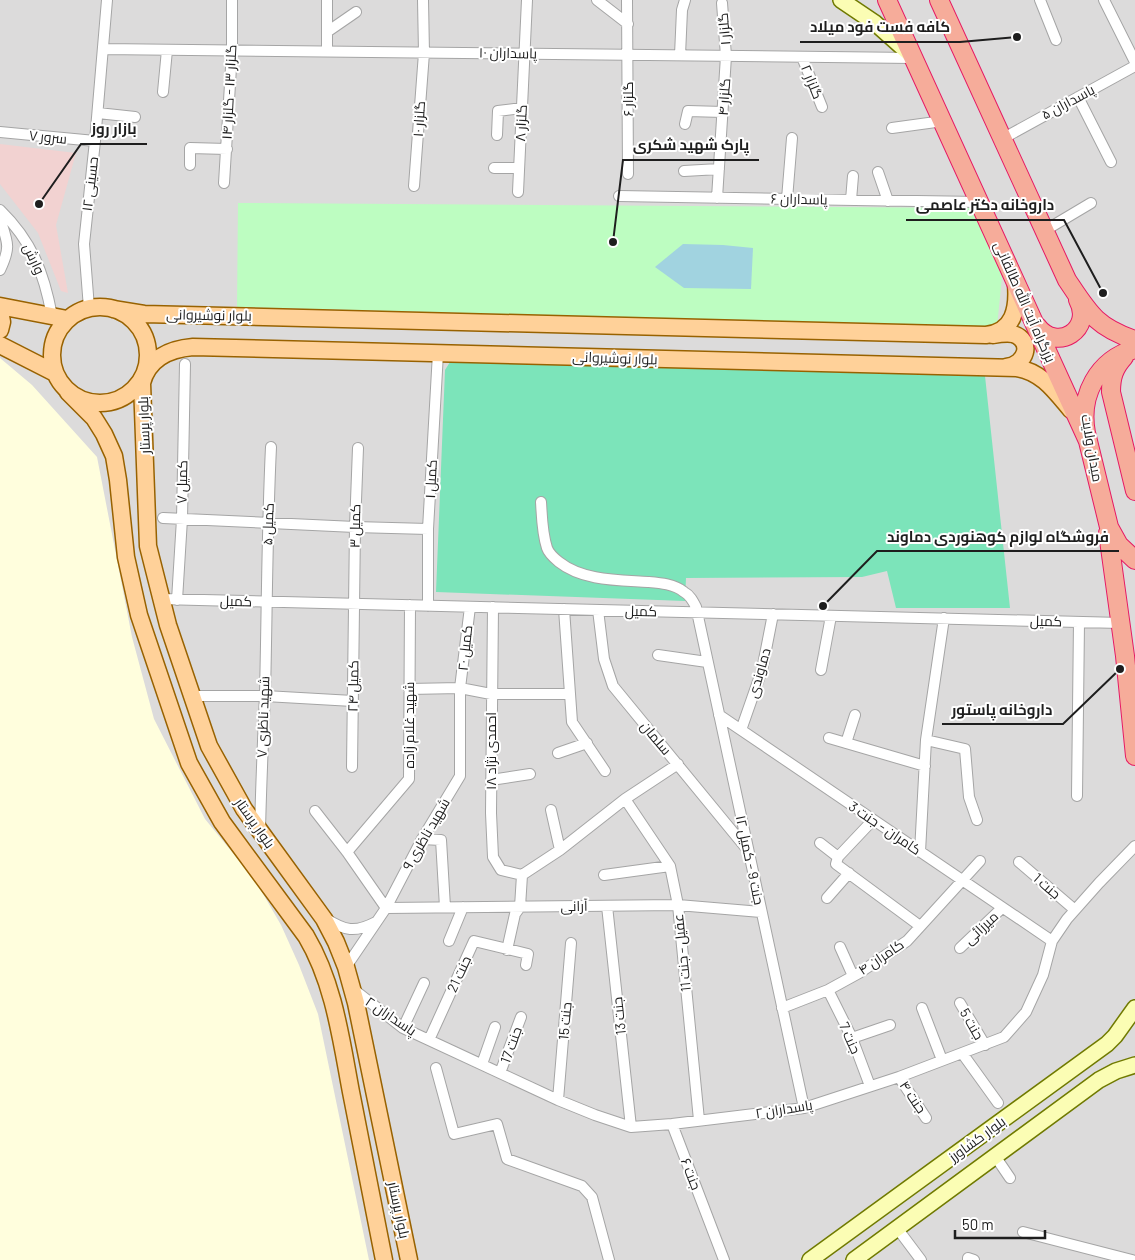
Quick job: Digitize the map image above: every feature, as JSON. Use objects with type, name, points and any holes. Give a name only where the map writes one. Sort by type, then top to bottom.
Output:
[{"type":"highway","name":"بزرگراه آیت الله طالقانی","points":[[887,0],[1088,441]]},
{"type":"highway","points":[[941,0],[1002,139],[1082,309],[1082,320],[1076,330],[1067,336],[1051,337],[1041,332],[1033,319]]},
{"type":"highway","points":[[1068,280],[1095,319],[1118,334],[1135,340]]},
{"type":"highway","points":[[1135,349],[1117,365],[1111,381],[1112,396],[1135,491]]},
{"type":"highway","name":"میدان ولایت","points":[[1135,349],[1110,361],[1099,373],[1090,386],[1084,410],[1088,441],[1107,520],[1115,540],[1135,560]]},
{"type":"highway","points":[[1107,520],[1133,709],[1135,756]]},
{"type":"main road","points":[[841,0],[856,4],[860,4],[863,0]]},
{"type":"main road","points":[[841,0],[875,23],[913,58]]},
{"type":"main road","name":"بلوار نوشیروانی","points":[[113,308],[144,314],[986,335],[1000,332],[1012,318],[1017,299],[1016,282]]},
{"type":"main road","points":[[0,306],[59,318],[89,308],[113,308],[121,312],[134,321],[144,335],[148,359],[144,375],[129,394],[114,402],[98,404],[75,397],[62,386],[54,373],[52,364],[52,348],[59,318]]},
{"type":"main road","points":[[0,311],[2,322],[0,330]]},
{"type":"main road","points":[[986,335],[1012,334],[1024,343],[1025,354],[1020,363],[1015,366],[999,368]]},
{"type":"main road","points":[[0,345],[54,373]]},
{"type":"main road","name":"بلوار نوشیروانی","points":[[144,375],[162,355],[175,349],[193,347],[999,368],[1025,370],[1037,374],[1048,383],[1077,417]]},
{"type":"main road","name":"بلوار پرستار","points":[[144,375],[142,383],[148,546],[169,600],[168,625],[212,753],[238,801],[322,916],[336,942],[346,967],[409,1260]]},
{"type":"main road","name":"بلوار پرستار","points":[[68,392],[94,418],[114,456],[126,556],[139,615],[188,764],[222,822],[306,936],[326,981],[338,1021],[384,1260]]},
{"type":"main road","name":"بلوار کشاورز","points":[[810,1260],[1107,1044],[1135,1008]]},
{"type":"main road","points":[[1115,1036],[1126,1030],[1135,1030]]},
{"type":"main road","name":"بلوار کشاورز","points":[[854,1260],[1104,1076],[1135,1065]]},
{"type":"street","name":"حسینی ۱۲","points":[[89,308],[84,244],[98,113],[107,0]]},
{"type":"street","name":"گلزار ۱۳ - گلزار ۱۴","points":[[224,183],[232,50],[232,0]]},
{"type":"street","points":[[326,52],[327,0]]},
{"type":"street","name":"گلزار ۱۰","points":[[414,186],[424,53],[423,0]]},
{"type":"street","name":"گلزار ۸","points":[[518,192],[526,54],[527,0]]},
{"type":"street","points":[[597,0],[628,24]]},
{"type":"street","name":"گلزار ۶","points":[[627,0],[629,55],[628,174]]},
{"type":"street","points":[[680,55],[682,10],[685,0]]},
{"type":"street","points":[[1040,0],[1056,40]]},
{"type":"street","points":[[1104,0],[1135,62]]},
{"type":"street","name":"گلزار ۱","points":[[722,3],[726,56]]},
{"type":"street","points":[[327,32],[356,12]]},
{"type":"street","name":"پاسداران ١٠","points":[[103,49],[913,58]]},
{"type":"street","points":[[163,92],[167,50]]},
{"type":"street","name":"گلزار ۴","points":[[717,198],[726,56]]},
{"type":"street","name":"گلزار ۲","points":[[802,57],[822,107]]},
{"type":"street","name":"پاسداران ۵","points":[[1002,139],[1135,66]]},
{"type":"street","points":[[1078,97],[1111,162]]},
{"type":"street","points":[[497,134],[498,111],[522,108]]},
{"type":"street","points":[[684,124],[688,111],[723,112]]},
{"type":"street","points":[[98,113],[135,117]]},
{"type":"street","points":[[892,128],[942,122]]},
{"type":"street","name":"سرور ۷","points":[[0,132],[95,141]]},
{"type":"street","points":[[787,199],[792,138]]},
{"type":"street","points":[[190,165],[190,148],[227,148]]},
{"type":"street","points":[[494,168],[519,168]]},
{"type":"street","points":[[684,172],[719,169]]},
{"type":"street","points":[[878,172],[888,200]]},
{"type":"street","points":[[851,200],[853,176]]},
{"type":"street","name":"پاسداران ۶","points":[[619,196],[979,202]]},
{"type":"street","points":[[1044,231],[1091,203]]},
{"type":"street","name":"وارش","points":[[0,210],[14,223],[29,244],[41,268],[48,294],[59,318]]},
{"type":"street","points":[[0,219],[7,239],[8,254],[0,270]]},
{"type":"street","name":"کمیل ۱","points":[[428,606],[428,529],[438,353]]},
{"type":"street","name":"کمیل ۷","points":[[169,600],[182,519],[185,364]]},
{"type":"street","name":"کمیل ۵","points":[[267,602],[271,447]]},
{"type":"street","name":"کمیل ۳","points":[[355,604],[358,448]]},
{"type":"street","points":[[542,502],[542,522],[547,548],[551,555],[561,564],[574,572],[601,578],[659,583],[675,587],[685,592],[692,600],[698,612]]},
{"type":"street","points":[[163,518],[428,529]]},
{"type":"street","name":"کمیل","points":[[169,600],[1121,623]]},
{"type":"street","name":"شهید ناظری ۷","points":[[260,832],[267,602]]},
{"type":"street","name":"کمیل ۲۴","points":[[352,767],[355,604]]},
{"type":"street","name":"شهید غلام زاده","points":[[347,852],[409,779],[410,605]]},
{"type":"street","name":"کمیل ۲۰","points":[[460,688],[470,607]]},
{"type":"street","name":"احمدی نژاد ۱۸","points":[[493,608],[490,780],[493,857],[501,870],[522,875]]},
{"type":"street","points":[[564,609],[572,722],[606,771]]},
{"type":"street","name":"سلمان","points":[[598,610],[604,659],[613,686],[748,851]]},
{"type":"street","name":"جنت 9 - کمیل ۱۲","points":[[698,612],[804,1108]]},
{"type":"street","name":"دماوندی","points":[[741,730],[762,670],[774,614]]},
{"type":"street","points":[[821,670],[831,616]]},
{"type":"street","points":[[920,852],[926,740],[944,618]]},
{"type":"street","points":[[1077,796],[1079,622]]},
{"type":"street","points":[[658,655],[708,662]]},
{"type":"street","points":[[409,689],[460,688],[491,694],[570,694]]},
{"type":"street","name":"شهید ناظری ۹","points":[[346,967],[386,908],[422,839],[460,776],[460,688]]},
{"type":"street","points":[[192,696],[265,696],[353,701]]},
{"type":"street","name":"کامران - جنت 3","points":[[719,715],[1052,941]]},
{"type":"street","points":[[846,743],[856,715]]},
{"type":"street","points":[[829,738],[925,766]]},
{"type":"street","points":[[926,740],[966,749],[969,797],[977,820]]},
{"type":"street","points":[[558,753],[587,743]]},
{"type":"street","points":[[507,950],[515,914],[520,907],[522,875],[560,850],[624,800],[678,764]]},
{"type":"street","points":[[490,780],[530,774]]},
{"type":"street","name":"عقیل - جنت 11","points":[[624,800],[670,866],[678,905],[699,1120]]},
{"type":"street","points":[[551,810],[560,850]]},
{"type":"street","points":[[315,811],[347,852],[386,908]]},
{"type":"street","points":[[873,820],[838,857],[836,864],[920,926]]},
{"type":"street","points":[[422,839],[441,840],[445,907]]},
{"type":"street","points":[[820,843],[838,857]]},
{"type":"street","name":"پاسداران ۲","points":[[352,988],[403,1028],[558,1100],[631,1127],[804,1108],[899,1077],[1004,1037],[1026,1012],[1043,975],[1052,941],[1076,910],[1135,846]]},
{"type":"street","name":"کامران ۴","points":[[782,1008],[828,990],[907,941],[980,860]]},
{"type":"street","name":"جنت 1","points":[[1019,862],[1076,910]]},
{"type":"street","points":[[604,875],[670,866]]},
{"type":"street","points":[[827,898],[849,873]]},
{"type":"street","name":"آرانی","points":[[386,908],[678,905],[761,912]]},
{"type":"street","name":"جنت 13","points":[[607,906],[631,1127]]},
{"type":"street","points":[[449,941],[464,907]]},
{"type":"street","name":"میرزائی","points":[[960,948],[1002,908]]},
{"type":"street","points":[[322,916],[338,926],[351,930],[362,929],[377,921]]},
{"type":"street","name":"جنت 21","points":[[429,1040],[474,941],[528,954],[526,965]]},
{"type":"street","name":"جنت 15","points":[[558,1100],[571,943]]},
{"type":"street","points":[[840,947],[853,976]]},
{"type":"street","points":[[403,1028],[424,983]]},
{"type":"street","name":"جنت 7","points":[[828,990],[852,1038],[870,1086]]},
{"type":"street","name":"جنت 5","points":[[960,1003],[985,1045]]},
{"type":"street","points":[[922,1008],[942,1060]]},
{"type":"street","name":"جنت 17","points":[[500,1073],[521,1016]]},
{"type":"street","points":[[852,1038],[890,1025]]},
{"type":"street","points":[[482,1064],[495,1027]]},
{"type":"street","points":[[962,1053],[998,1103]]},
{"type":"street","points":[[436,1068],[454,1134],[497,1124],[507,1159],[582,1186],[592,1197],[608,1260]]},
{"type":"street","name":"جنت ۴","points":[[899,1077],[926,1118]]},
{"type":"street","name":"جنت ۶","points":[[672,1124],[724,1260]]},
{"type":"street","points":[[995,1156],[1010,1178]]},
{"type":"street","points":[[897,1228],[921,1260]]},
{"type":"street","points":[[1023,1232],[1132,1260],[1135,1251]]},
{"type":"shaded area","points":[[0,0],[1135,0],[1135,1260],[0,1260]]},
{"type":"shaded area","points":[[0,144],[76,153],[56,225],[68,293],[61,291],[38,233],[0,184]]},
{"type":"shaded area","points":[[0,358],[32,385],[97,457],[132,637],[154,719],[205,819],[255,880],[281,925],[318,1014],[369,1260],[0,1260]]},
{"type":"green space","points":[[238,203],[973,208],[1002,277],[997,327],[237,307]]},
{"type":"green space","points":[[450,362],[985,376],[1010,608],[896,608],[887,571],[862,577],[686,578],[685,601],[436,592],[445,370]]},
{"type":"water","points":[[683,244],[753,248],[751,289],[684,288],[655,267]]},
{"type":"place","name":"کافه فست فود میلاد","points":[[1017,37]]},
{"type":"place","name":"بازار روز","points":[[39,204]]},
{"type":"place","name":"پارک شهید شکری","points":[[613,242]]},
{"type":"place","name":"داروخانه دکتر عاصمی","points":[[1103,293]]},
{"type":"place","name":"فروشگاه لوازم کوهنوردی دماوند","points":[[823,606]]},
{"type":"place","name":"داروخانه پاستور","points":[[1120,669]]}]
